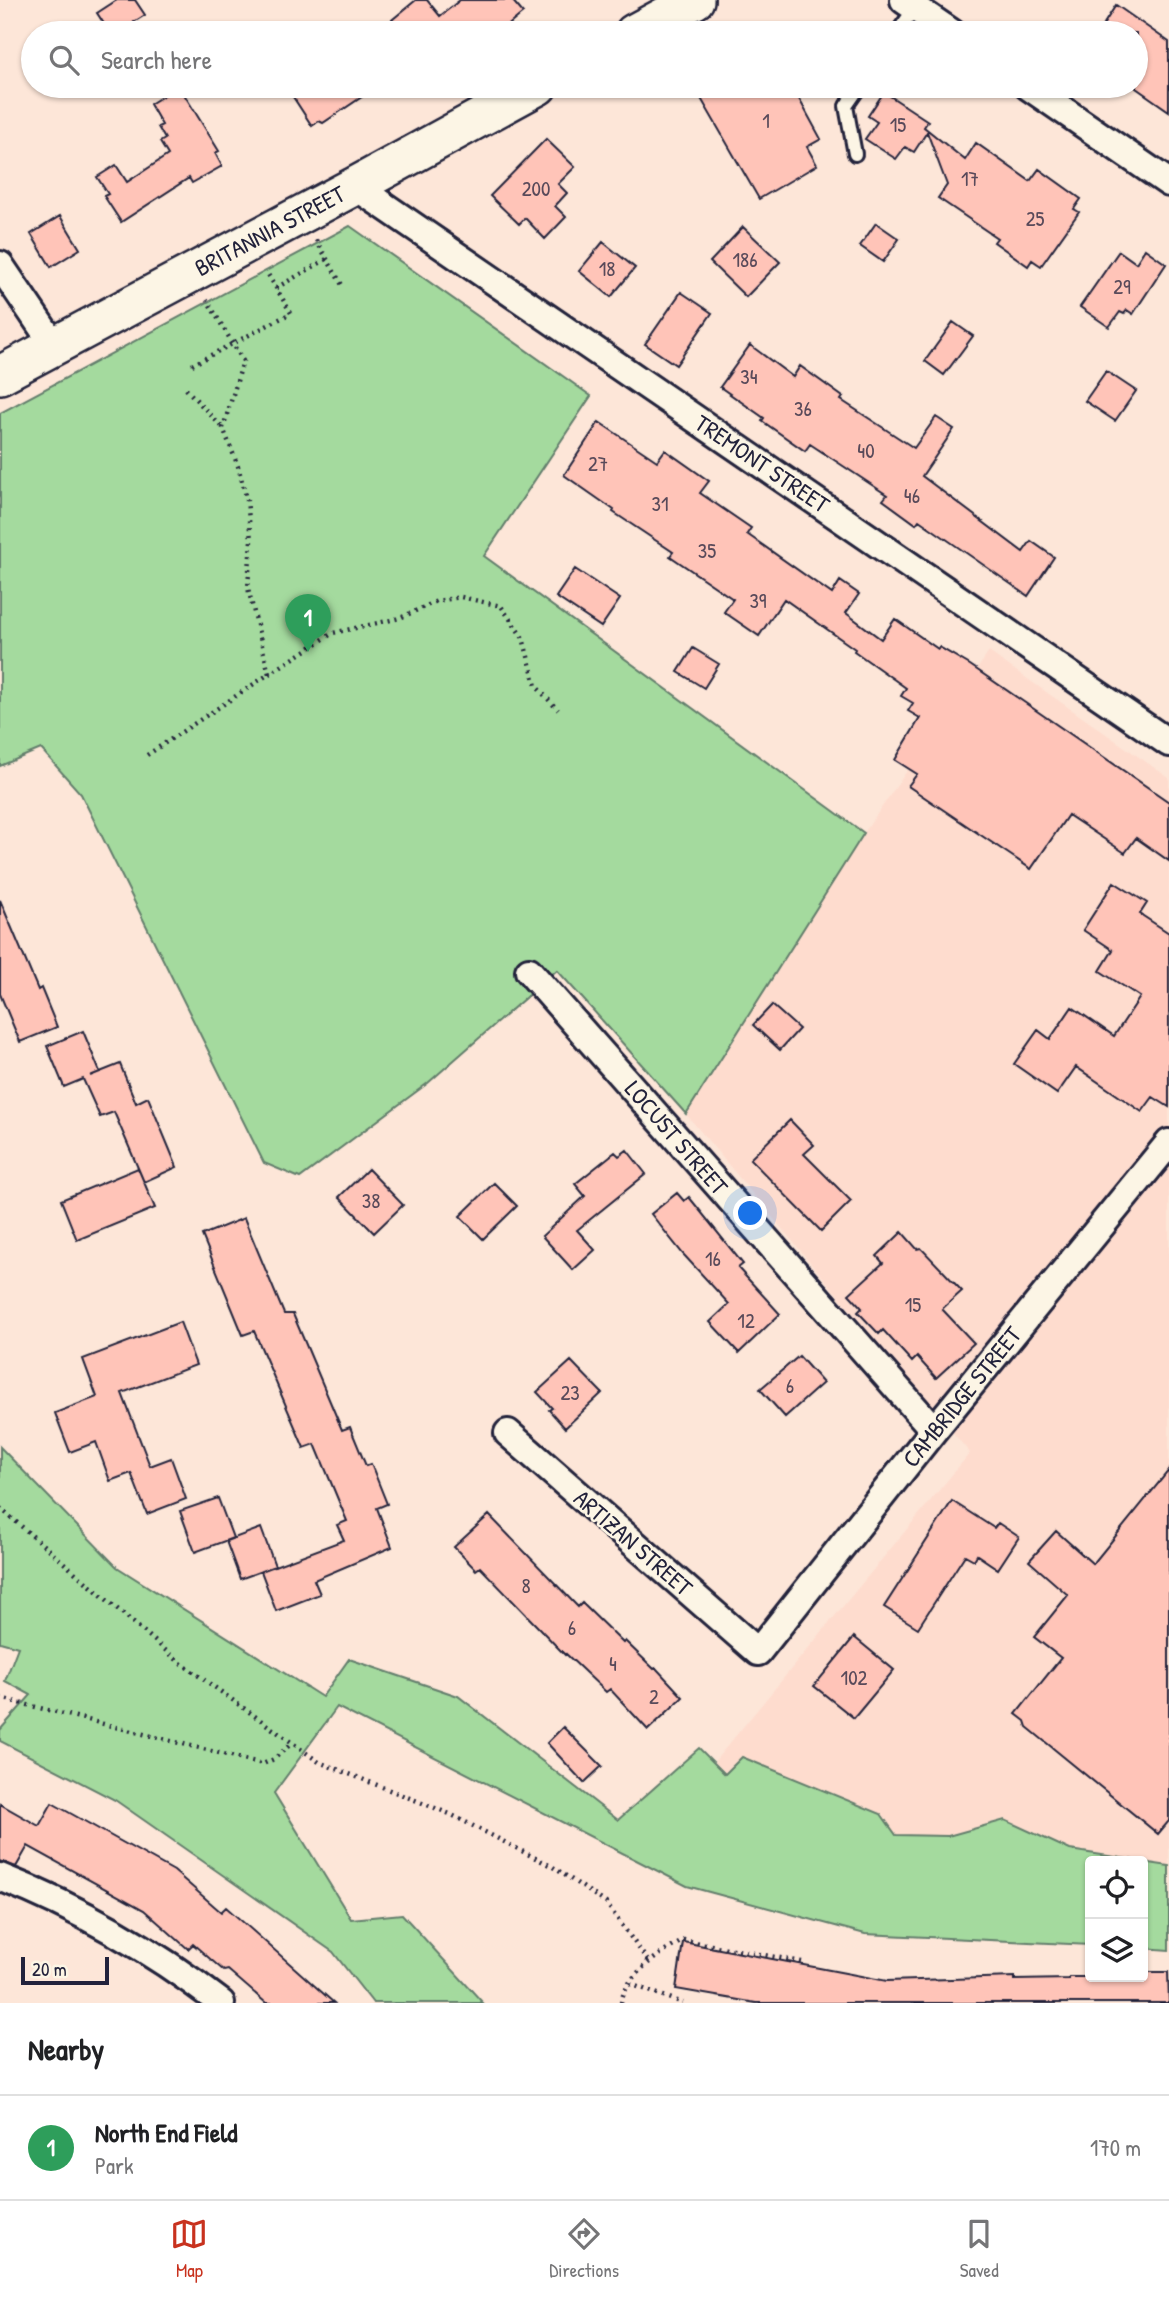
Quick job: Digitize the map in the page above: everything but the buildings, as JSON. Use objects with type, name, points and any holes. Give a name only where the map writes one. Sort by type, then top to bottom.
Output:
[{"type":"main road","points":[[656,21],[695,0]]},
{"type":"main road","name":"BRITANNIA STREET","points":[[0,375],[516,98]]},
{"type":"street","points":[[909,4],[934,21]]},
{"type":"street","points":[[1045,98],[1169,183]]},
{"type":"street","name":"TREMONT STREET","points":[[355,186],[1169,743]]},
{"type":"street","points":[[0,265],[54,345]]},
{"type":"street","name":"LOCUST STREET","points":[[529,971],[934,1430]]},
{"type":"street","name":"CAMBRIDGE STREET","points":[[758,1652],[934,1430],[1169,1143]]},
{"type":"street","name":"ARTIZAN STREET","points":[[508,1433],[758,1652]]},
{"type":"street","points":[[0,1877],[124,1937],[184,1974],[221,2003]]},
{"type":"lane","points":[[902,21],[909,4]]},
{"type":"lane","points":[[852,98],[846,106],[855,154]]},
{"type":"path","points":[[314,238],[342,285]]},
{"type":"path","points":[[276,288],[327,260]]},
{"type":"path","points":[[192,365],[290,313],[264,267]]},
{"type":"path","points":[[205,296],[243,361],[223,428]]},
{"type":"path","points":[[186,389],[223,428],[238,466],[247,500],[251,540],[248,588],[269,674]]},
{"type":"path","points":[[146,755],[333,633],[400,618],[437,601],[461,597],[501,606],[523,638],[536,686],[558,710]]},
{"type":"path","points":[[0,1508],[178,1661],[319,1762],[450,1814],[553,1867],[606,1903],[648,1961]]},
{"type":"path","points":[[0,1698],[263,1765],[274,1759],[292,1742]]},
{"type":"path","points":[[621,2003],[623,1994],[648,1961],[684,1940],[802,1962]]},
{"type":"path","points":[[630,1984],[683,2003]]},
{"type":"shaded area","points":[[989,652],[1169,778],[1169,1866],[1148,1863],[1148,1856],[1107,1856],[1070,1850],[1005,1820],[948,1836],[896,1835],[881,1814],[726,1774],[714,1762],[970,1453],[686,1114],[864,833]]},
{"type":"green space","points":[[350,226],[591,396],[484,556],[864,833],[686,1114],[557,970],[428,1083],[300,1178],[264,1163],[81,794],[41,749],[0,766],[0,413]]},
{"type":"green space","points":[[0,1447],[117,1567],[322,1697],[349,1659],[458,1696],[618,1820],[699,1748],[725,1774],[742,1757],[881,1814],[896,1835],[948,1836],[1005,1820],[1070,1850],[1108,1856],[1085,1856],[1085,1945],[865,1934],[687,1886],[337,1707],[274,1793],[351,1919],[402,1914],[483,2003],[373,2003],[333,1952],[115,1800],[0,1741],[0,1730],[31,1695],[5,1681],[18,1647],[0,1642]]},
{"type":"green space","points":[[1148,1863],[1169,1866],[1169,1950],[1148,1948]]},
{"type":"place","name":"North End Field","points":[[308,652]]}]
